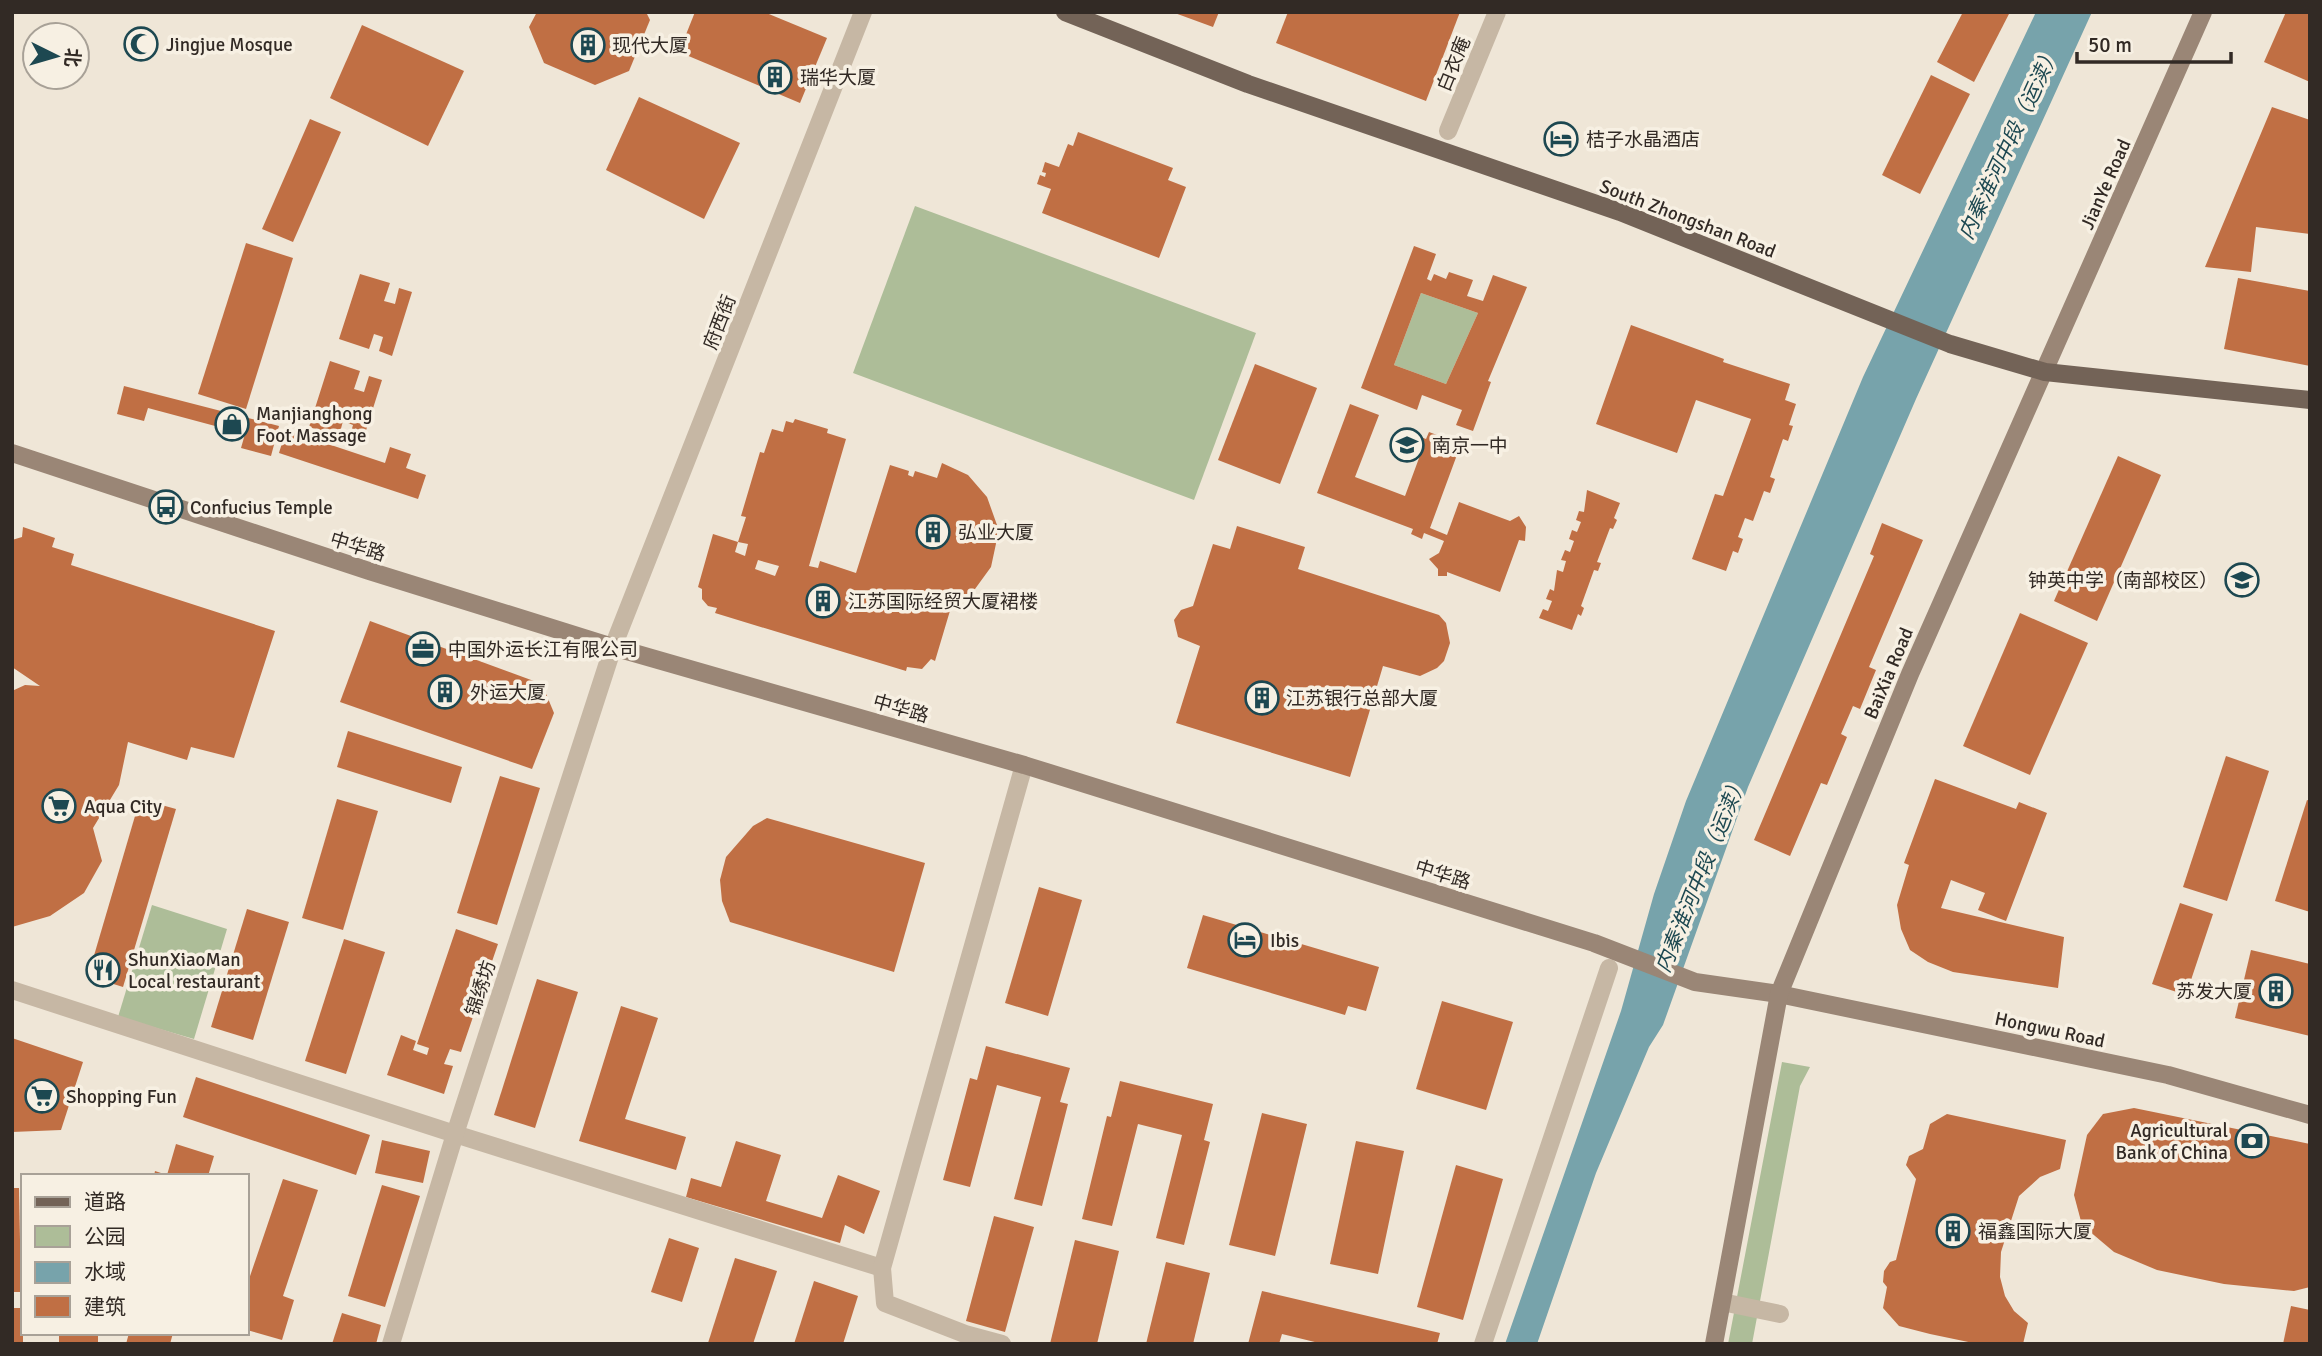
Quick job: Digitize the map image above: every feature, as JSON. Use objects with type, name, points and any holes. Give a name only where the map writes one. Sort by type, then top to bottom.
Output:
[{"type":"main road","name":"South Zhongshan Road","points":[[1065,12],[1248,84],[1620,212],[1950,344],[2045,373],[2310,400]]},
{"type":"main road","name":"JianYe Road","points":[[2045,373],[2203,12]]},
{"type":"main road","name":"BaiXia Road","points":[[1714,1344],[1779,994],[1910,674],[2045,373]]},
{"type":"main road","name":"中华路","points":[[12,453],[331,559],[614,647],[1024,765],[1594,943],[1695,982],[1779,994]]},
{"type":"main road","name":"Hongwu Road","points":[[1779,994],[2168,1075],[2310,1115]]},
{"type":"street","name":"府西街","points":[[614,647],[863,12]]},
{"type":"street","name":"白衣庵","points":[[1448,131],[1497,12]]},
{"type":"street","name":"锦绣坊","points":[[391,1344],[455,1134],[614,647]]},
{"type":"street","points":[[1002,1344],[965,1334],[885,1303],[882,1268],[1024,765]]},
{"type":"street","points":[[1483,1344],[1609,968]]},
{"type":"street","points":[[12,990],[455,1134],[882,1268]]},
{"type":"street","points":[[1722,1302],[1780,1314]]},
{"type":"green space","points":[[915,206],[1256,333],[1194,500],[853,373]]},
{"type":"green space","points":[[1421,293],[1478,313],[1446,384],[1394,365]]},
{"type":"green space","points":[[152,905],[227,929],[194,1039],[118,1017]]},
{"type":"green space","points":[[1782,1062],[1810,1067],[1800,1086],[1752,1344],[1728,1344]]},
{"type":"water","name":"内秦淮河中段（运渎）","points":[[2036,12],[2092,12],[1916,399],[1748,787],[1663,1025],[1649,1047],[1596,1173],[1537,1344],[1505,1344],[1621,1011],[1654,894],[1686,801],[1863,377]]},
{"type":"building","name":"现代大厦","points":[[537,12],[646,12],[650,20],[629,71],[595,85],[544,63],[529,27]]},
{"type":"building","name":"瑞华大厦","points":[[695,12],[764,12],[827,38],[800,103],[679,52]]},
{"type":"building","points":[[1172,12],[1219,12],[1213,27]]},
{"type":"building","points":[[1288,12],[1460,12],[1426,101],[1276,43]]},
{"type":"building","points":[[1963,12],[2010,12],[1974,82],[1937,62]]},
{"type":"building","points":[[2286,12],[2310,12],[2310,82],[2264,62]]},
{"type":"building","points":[[362,25],[464,71],[428,146],[330,98]]},
{"type":"building","points":[[1931,75],[1970,94],[1920,194],[1882,175]]},
{"type":"building","points":[[639,97],[740,143],[704,219],[606,170]]},
{"type":"building","points":[[2272,107],[2310,120],[2310,234],[2256,227],[2251,272],[2205,267]]},
{"type":"building","points":[[310,119],[341,132],[293,242],[262,229]]},
{"type":"building","points":[[1078,132],[1173,168],[1168,180],[1186,187],[1159,258],[1042,213],[1051,189],[1037,184],[1040,175],[1045,177],[1046,173],[1042,172],[1045,162],[1059,167],[1068,144],[1073,146]]},
{"type":"building","points":[[246,243],[293,258],[246,409],[198,394]]},
{"type":"building","points":[[1414,246],[1436,254],[1427,279],[1431,281],[1434,274],[1446,279],[1449,272],[1473,280],[1467,296],[1483,301],[1493,275],[1527,287],[1488,381],[1491,382],[1473,431],[1456,425],[1462,410],[1422,395],[1417,410],[1361,388]],"holes":[[[1421,293],[1478,313],[1446,384],[1394,365]]]},
{"type":"building","points":[[360,274],[390,283],[384,301],[395,304],[399,288],[412,292],[392,356],[379,351],[383,337],[374,334],[369,349],[339,339]]},
{"type":"building","points":[[2238,278],[2310,291],[2310,366],[2224,349]]},
{"type":"building","points":[[1631,325],[1724,359],[1723,362],[1790,384],[1785,400],[1796,404],[1789,425],[1793,426],[1788,441],[1783,439],[1770,477],[1775,479],[1770,493],[1764,491],[1753,521],[1745,518],[1738,537],[1743,539],[1738,553],[1733,551],[1726,571],[1692,559],[1715,494],[1723,496],[1751,419],[1696,400],[1677,453],[1596,424]]},
{"type":"building","points":[[330,361],[360,371],[354,389],[364,392],[369,376],[382,380],[362,443],[349,439],[353,425],[343,421],[339,436],[309,427]]},
{"type":"building","points":[[1255,364],[1317,388],[1280,484],[1218,460]]},
{"type":"building","points":[[124,386],[279,426],[271,456],[241,448],[245,434],[148,408],[144,421],[117,414]]},
{"type":"building","points":[[1350,404],[1379,415],[1355,477],[1405,496],[1422,450],[1398,441],[1402,430],[1426,439],[1429,432],[1461,444],[1430,528],[1447,535],[1459,502],[1510,521],[1519,516],[1526,527],[1525,541],[1519,540],[1500,592],[1447,572],[1447,576],[1438,576],[1438,569],[1429,559],[1439,553],[1444,541],[1424,533],[1422,539],[1411,534],[1413,529],[1317,493]]},
{"type":"building","points":[[795,419],[828,429],[827,433],[846,439],[809,566],[818,568],[820,561],[856,573],[890,465],[909,471],[908,475],[913,477],[915,471],[937,478],[942,463],[968,475],[987,497],[997,525],[991,567],[975,589],[952,604],[935,661],[931,659],[922,669],[907,667],[906,671],[715,613],[717,608],[708,606],[702,599],[702,589],[698,587],[713,534],[738,542],[746,517],[741,516],[760,452],[764,453],[772,429],[783,432],[786,421],[793,423]],"holes":[[[738,542],[748,544],[745,556],[735,552]],[[758,560],[779,566],[775,576],[755,569]]]},
{"type":"building","points":[[286,430],[385,463],[390,447],[411,454],[406,468],[426,475],[418,499],[279,453]]},
{"type":"building","points":[[2118,456],[2161,475],[2097,621],[2054,601]]},
{"type":"building","points":[[1587,490],[1620,503],[1614,518],[1617,520],[1613,529],[1610,528],[1597,562],[1601,563],[1598,571],[1594,570],[1581,606],[1584,608],[1581,616],[1578,614],[1572,630],[1539,618],[1543,609],[1548,611],[1552,601],[1546,599],[1550,589],[1554,591],[1557,570],[1563,572],[1566,561],[1561,560],[1565,550],[1570,552],[1574,541],[1569,539],[1572,530],[1577,532],[1581,522],[1576,520],[1579,511],[1584,512]]},
{"type":"building","points":[[1882,523],[1923,540],[1869,667],[1876,670],[1860,709],[1853,706],[1841,734],[1847,737],[1827,785],[1821,783],[1790,856],[1754,840],[1874,556],[1870,554]]},
{"type":"building","points":[[1237,526],[1305,547],[1298,569],[1439,615],[1446,623],[1450,643],[1444,661],[1437,668],[1420,676],[1383,666],[1350,777],[1176,723],[1200,646],[1178,637],[1174,620],[1181,610],[1193,606],[1213,544],[1230,549]]},
{"type":"building","points":[[23,527],[55,538],[52,547],[74,554],[71,565],[275,631],[234,758],[191,747],[187,760],[128,742],[119,785],[93,828],[102,861],[84,893],[50,916],[12,927],[12,691],[25,685],[40,686],[12,667],[12,540],[22,537]]},
{"type":"building","points":[[2020,613],[2088,643],[2030,775],[1963,746]]},
{"type":"building","name":"外运大厦","points":[[370,621],[542,684],[554,713],[532,769],[340,702]]},
{"type":"building","points":[[348,731],[462,767],[451,803],[337,767]]},
{"type":"building","points":[[2226,756],[2269,771],[2227,901],[2183,887]]},
{"type":"building","points":[[500,776],[540,788],[497,925],[457,913]]},
{"type":"building","points":[[1935,779],[2016,809],[2019,802],[2047,813],[2006,921],[1978,910],[1985,893],[1951,880],[1941,908],[2064,937],[2058,988],[1953,972],[1928,962],[1910,950],[1901,929],[1897,905],[1909,865],[1904,863]]},
{"type":"building","points":[[140,799],[176,809],[123,987],[88,976]]},
{"type":"building","points":[[337,799],[378,811],[343,930],[302,918]]},
{"type":"building","points":[[2307,800],[2310,801],[2310,912],[2275,901]]},
{"type":"building","points":[[767,818],[925,863],[894,972],[730,922],[722,901],[720,880],[726,857],[753,826]]},
{"type":"building","points":[[1039,887],[1082,900],[1048,1016],[1005,1003]]},
{"type":"building","points":[[2180,903],[2213,914],[2186,995],[2152,984]]},
{"type":"building","points":[[247,909],[289,922],[253,1040],[211,1027]]},
{"type":"building","points":[[1203,915],[1379,967],[1366,1011],[1348,1006],[1345,1015],[1187,968]]},
{"type":"building","points":[[456,929],[498,944],[461,1052],[450,1049],[444,1064],[453,1066],[444,1094],[387,1075],[401,1035],[416,1041],[413,1050],[427,1055],[429,1048],[417,1044]]},
{"type":"building","points":[[344,939],[385,952],[346,1074],[305,1061]]},
{"type":"building","name":"苏发大厦","points":[[2251,950],[2310,964],[2310,1036],[2235,1018]]},
{"type":"building","points":[[537,979],[578,992],[535,1128],[494,1115]]},
{"type":"building","points":[[1442,1001],[1513,1022],[1486,1110],[1416,1089]]},
{"type":"building","points":[[621,1006],[658,1018],[625,1119],[686,1137],[676,1170],[579,1141]]},
{"type":"building","name":"Shopping Fun","points":[[12,1038],[83,1062],[61,1130],[12,1132]]},
{"type":"building","points":[[986,1046],[1070,1068],[1060,1102],[1068,1104],[1042,1206],[1014,1199],[1041,1097],[997,1085],[970,1187],[943,1180],[970,1078],[977,1080]]},
{"type":"building","points":[[196,1077],[370,1135],[356,1175],[183,1117]]},
{"type":"building","points":[[1120,1081],[1213,1104],[1204,1140],[1210,1142],[1184,1245],[1156,1238],[1182,1135],[1138,1124],[1112,1226],[1082,1219],[1107,1116],[1111,1117]]},
{"type":"building","points":[[2134,1108],[2310,1144],[2310,1287],[2294,1291],[2224,1284],[2157,1270],[2114,1252],[2082,1225],[2074,1195],[2087,1135],[2103,1114]]},
{"type":"building","points":[[1262,1113],[1307,1124],[1275,1256],[1229,1245]]},
{"type":"building","name":"福鑫国际大厦","points":[[1947,1114],[2066,1140],[2060,1169],[2040,1177],[2019,1196],[2001,1252],[2000,1277],[2005,1296],[2014,1311],[2028,1323],[2023,1344],[1978,1344],[1930,1334],[1899,1326],[1883,1308],[1887,1287],[1883,1282],[1884,1271],[1890,1262],[1896,1260],[1916,1179],[1906,1165],[1909,1156],[1923,1149],[1930,1124]]},
{"type":"building","points":[[382,1140],[430,1151],[423,1183],[375,1173]]},
{"type":"building","points":[[736,1141],[781,1155],[766,1201],[822,1218],[838,1175],[880,1191],[864,1234],[845,1225],[840,1243],[686,1197],[691,1178],[721,1187]]},
{"type":"building","points":[[1356,1141],[1404,1151],[1378,1274],[1330,1264]]},
{"type":"building","points":[[176,1144],[214,1156],[209,1174],[167,1174]]},
{"type":"building","points":[[1456,1165],[1503,1179],[1463,1320],[1417,1307]]},
{"type":"building","points":[[283,1179],[318,1190],[283,1296],[294,1300],[282,1340],[248,1330],[248,1282]]},
{"type":"building","points":[[382,1185],[420,1196],[385,1307],[348,1296]]},
{"type":"building","points":[[12,1188],[19,1188],[21,1292],[12,1292]]},
{"type":"building","points":[[994,1216],[1034,1227],[1005,1332],[966,1321]]},
{"type":"building","points":[[669,1238],[699,1248],[682,1302],[651,1292]]},
{"type":"building","points":[[1075,1240],[1119,1251],[1097,1344],[1050,1344]]},
{"type":"building","points":[[735,1258],[777,1271],[753,1344],[708,1343]]},
{"type":"building","points":[[1166,1262],[1210,1273],[1193,1344],[1146,1344]]},
{"type":"building","points":[[814,1281],[858,1296],[843,1344],[794,1344]]},
{"type":"building","points":[[1262,1291],[1440,1333],[1437,1344],[1323,1344],[1282,1334],[1279,1344],[1248,1344]]},
{"type":"building","points":[[2291,1306],[2310,1310],[2310,1344],[2283,1344]]},
{"type":"building","points":[[12,1308],[21,1308],[23,1344],[12,1344]]},
{"type":"building","points":[[342,1313],[381,1325],[376,1344],[332,1344]]},
{"type":"building","points":[[59,1335],[98,1335],[98,1344],[59,1344]]},
{"type":"building","points":[[128,1335],[172,1335],[170,1344],[126,1344]]},
{"type":"place","name":"Jingjue Mosque","points":[[141,44]]},
{"type":"place","name":"现代大厦","points":[[588,45]]},
{"type":"place","name":"瑞华大厦","points":[[775,77]]},
{"type":"place","name":"桔子水晶酒店","points":[[1561,139]]},
{"type":"place","name":"Manjianghong Foot Massage","points":[[232,424]]},
{"type":"place","name":"南京一中","points":[[1407,445]]},
{"type":"place","name":"Confucius Temple","points":[[166,507]]},
{"type":"place","name":"弘业大厦","points":[[933,532]]},
{"type":"place","name":"钟英中学（南部校区）","points":[[2242,580]]},
{"type":"place","name":"江苏国际经贸大厦裙楼","points":[[823,601]]},
{"type":"place","name":"中国外运长江有限公司","points":[[423,649]]},
{"type":"place","name":"外运大厦","points":[[445,692]]},
{"type":"place","name":"江苏银行总部大厦","points":[[1262,698]]},
{"type":"place","name":"Aqua City","points":[[59,806]]},
{"type":"place","name":"Ibis","points":[[1245,940]]},
{"type":"place","name":"ShunXiaoMan Local restaurant","points":[[103,970]]},
{"type":"place","name":"苏发大厦","points":[[2276,991]]},
{"type":"place","name":"Shopping Fun","points":[[42,1096]]},
{"type":"place","name":"Agricultural Bank of China","points":[[2252,1141]]},
{"type":"place","name":"福鑫国际大厦","points":[[1953,1231]]}]
